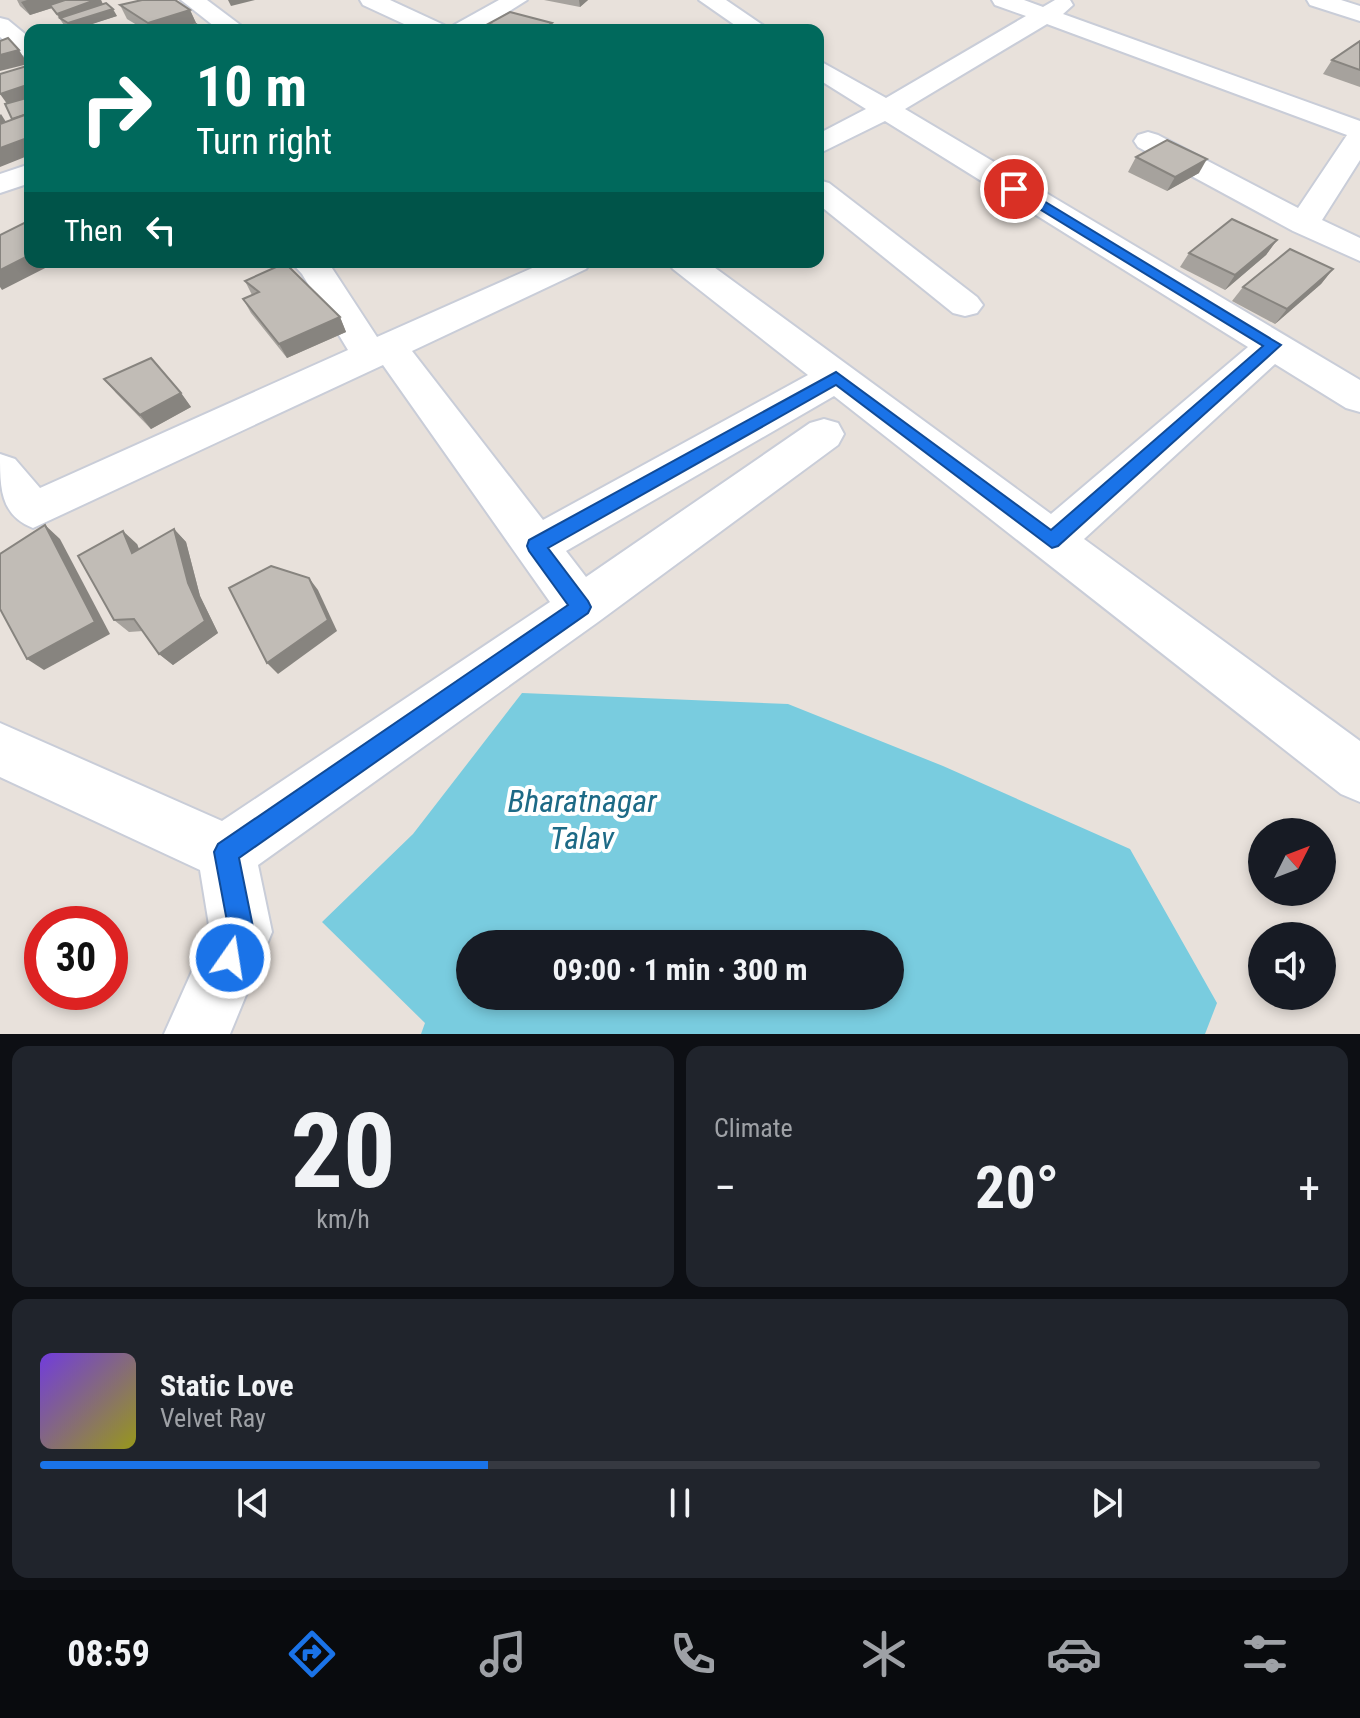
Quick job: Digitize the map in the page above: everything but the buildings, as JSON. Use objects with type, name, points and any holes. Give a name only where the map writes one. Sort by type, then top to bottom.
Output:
[{"type":"street","points":[[192,0],[226,24]]},
{"type":"street","points":[[371,0],[423,24]]},
{"type":"street","points":[[473,24],[516,0]]},
{"type":"street","points":[[710,0],[748,24]]},
{"type":"street","points":[[1003,0],[1360,130]]},
{"type":"street","points":[[824,142],[885,111],[1042,14],[1073,0]]},
{"type":"street","points":[[1318,0],[1360,14]]},
{"type":"street","points":[[1,27],[24,45]]},
{"type":"street","points":[[824,72],[1360,398]]},
{"type":"street","points":[[1304,224],[1360,137]]},
{"type":"street","points":[[1148,141],[1360,251]]},
{"type":"street","points":[[0,184],[24,175]]},
{"type":"street","points":[[824,194],[965,305]]},
{"type":"street","points":[[316,268],[581,607]]},
{"type":"street","points":[[0,470],[33,510],[561,268]]},
{"type":"street","points":[[693,268],[1360,775]]},
{"type":"street","points":[[1052,540],[1273,345]]},
{"type":"street","points":[[536,546],[836,377]]},
{"type":"street","points":[[226,852],[581,607],[824,434]]},
{"type":"street","points":[[0,749],[226,852]]},
{"type":"street","points":[[197,1034],[241,932],[226,852]]},
{"type":"water","name":"Bharatnagar Talav","points":[[522,693],[788,704],[943,766],[1130,849],[1217,1003],[1205,1034],[421,1034],[425,1023],[322,922],[413,834]]},
{"type":"route","points":[[230,958],[241,932],[226,852],[581,607],[536,546],[836,377],[1052,540],[1273,345],[1014,189]]}]
